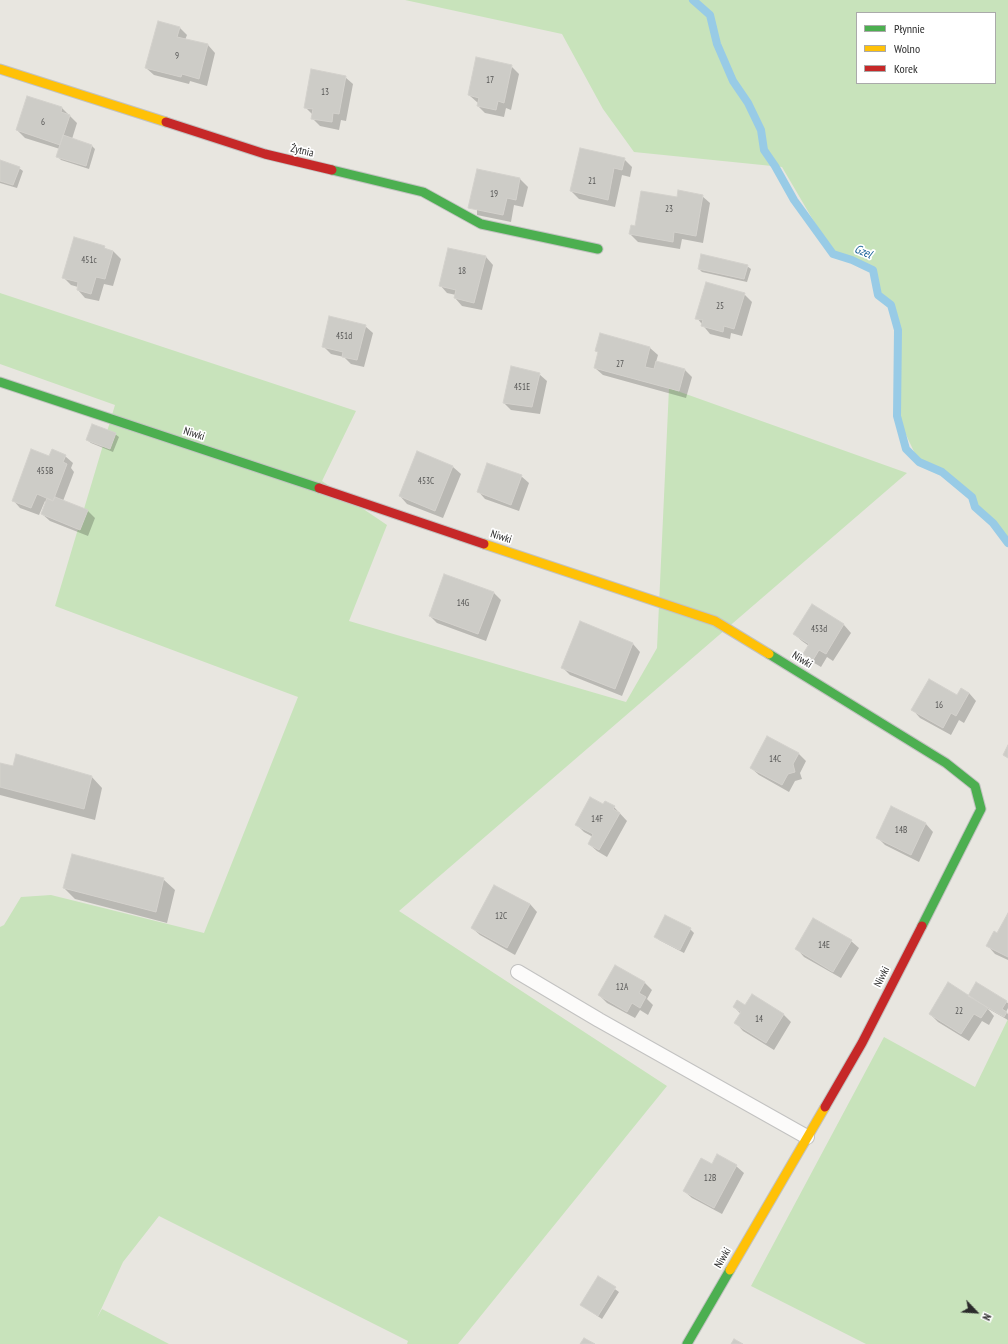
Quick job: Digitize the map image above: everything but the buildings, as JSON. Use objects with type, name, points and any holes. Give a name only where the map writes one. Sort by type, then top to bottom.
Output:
[{"type":"street","name":"Żytnia","points":[[0,69],[265,154],[423,192],[481,224],[598,249]]},
{"type":"street","name":"Niwki","points":[[0,382],[715,621],[946,763],[975,786],[981,809],[862,1043],[687,1344]]},
{"type":"lane","points":[[518,972],[599,1020],[807,1137]]},
{"type":"green space","points":[[405,0],[1008,0],[1008,545],[993,523],[942,472],[919,462],[897,416],[898,330],[891,305],[878,295],[873,270],[833,254],[782,167],[634,152],[603,109],[562,34]]},
{"type":"green space","points":[[0,293],[356,411],[322,481],[387,525],[349,621],[626,702],[657,648],[669,388],[907,473],[399,911],[667,1086],[458,1344],[407,1344],[408,1341],[159,1216],[123,1262],[97,1318],[102,1309],[169,1344],[0,1344],[0,927],[4,925],[21,897],[51,895],[204,933],[298,697],[55,606],[115,405],[0,364]]},
{"type":"green space","points":[[1008,1019],[1008,1344],[866,1344],[751,1286],[884,1037],[975,1087]]},
{"type":"waterway","name":"Gzel","points":[[693,0],[710,15],[717,44],[733,81],[748,103],[761,130],[764,150],[775,166],[794,200],[833,254],[852,260],[873,270],[878,295],[891,305],[898,330],[897,416],[906,449],[919,462],[942,472],[972,497],[975,507],[993,523],[1008,543]]},
{"type":"traffic: fast","points":[[332,170],[423,192],[481,224],[598,249]]},
{"type":"traffic: fast","points":[[0,382],[319,488]]},
{"type":"traffic: fast","points":[[769,654],[946,763],[975,786],[981,809],[922,926]]},
{"type":"traffic: fast","points":[[687,1344],[730,1270]]},
{"type":"traffic: slow","points":[[0,69],[166,122]]},
{"type":"traffic: slow","points":[[484,544],[715,621],[769,654]]},
{"type":"traffic: slow","points":[[730,1270],[825,1107]]},
{"type":"traffic: jam","points":[[166,122],[265,154],[332,170]]},
{"type":"traffic: jam","points":[[319,488],[484,544]]},
{"type":"traffic: jam","points":[[825,1107],[862,1043],[922,926]]}]
